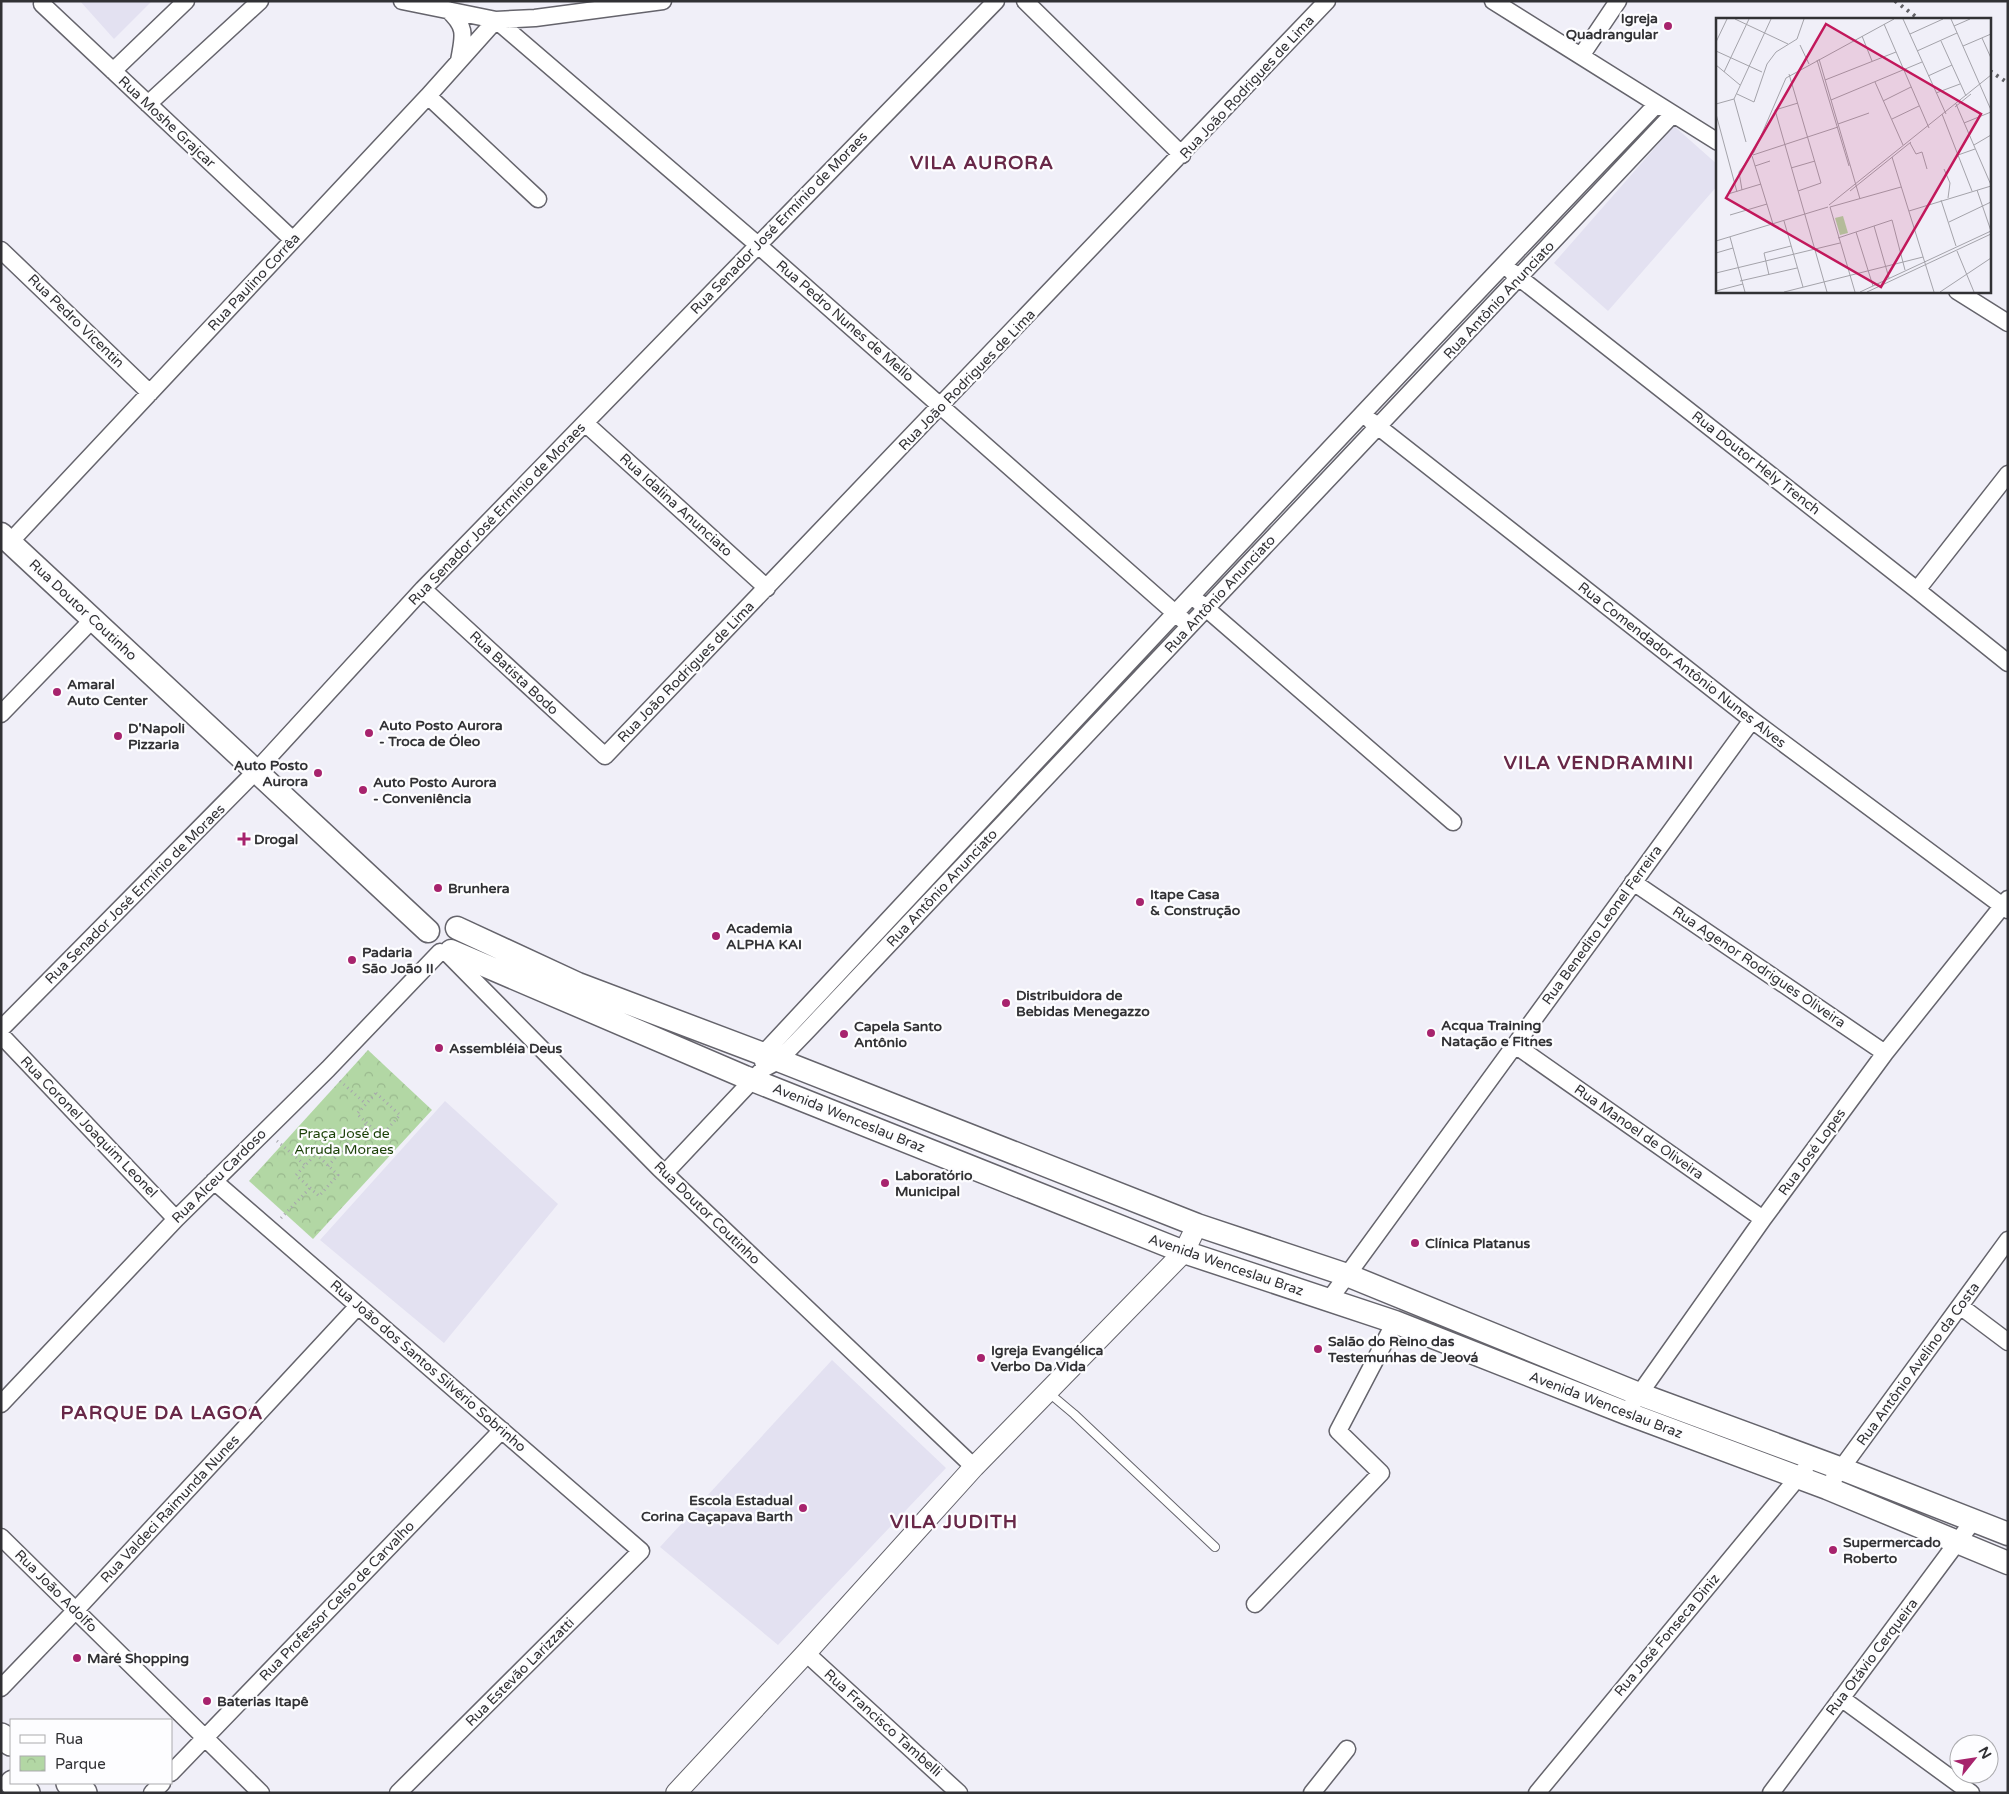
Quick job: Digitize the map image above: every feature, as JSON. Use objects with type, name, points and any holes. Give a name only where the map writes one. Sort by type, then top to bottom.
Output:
[{"type":"main road","name":"Rua Doutor Coutinho","points":[[6,538],[428,931]]},
{"type":"main road","points":[[444,920],[454,924],[457,928],[459,933],[458,943],[446,952],[431,946],[428,931],[434,923],[444,920]]},
{"type":"main road","name":"Avenida Wenceslau Braz","points":[[457,928],[764,1066],[977,1169],[1184,1252],[1395,1322],[1626,1413],[1828,1488],[2008,1563]]},
{"type":"main road","name":"Avenida Wenceslau Braz","points":[[446,952],[764,1066],[987,1143],[1197,1225],[1347,1275],[1639,1394],[1842,1469],[2008,1534]]},
{"type":"main road","points":[[977,1169],[987,1143]]},
{"type":"main road","points":[[15,1784],[28,1793]]},
{"type":"main road","points":[[70,1784],[84,1793]]},
{"type":"street","points":[[113,71],[186,1]]},
{"type":"street","points":[[148,104],[260,1]]},
{"type":"street","points":[[402,1],[496,20],[535,18],[663,1]]},
{"type":"street","name":"Rua Senador José Ermínio de Moraes","points":[[1,1029],[256,771],[423,589],[996,1]]},
{"type":"street","points":[[1025,1],[1182,155]]},
{"type":"street","name":"Rua João Rodrigues de Lima","points":[[605,756],[942,406],[1327,1]]},
{"type":"street","points":[[1493,1],[1716,141]]},
{"type":"street","points":[[1580,56],[1618,1]]},
{"type":"street","name":"Rua Moshe Grajcar","points":[[42,4],[293,240]]},
{"type":"street","points":[[448,10],[460,20],[463,35],[459,61]]},
{"type":"street","name":"Rua Paulino Corrêa","points":[[6,538],[150,393],[428,96],[496,20]]},
{"type":"street","name":"Rua Pedro Nunes de Mello","points":[[496,20],[758,245],[1190,626]]},
{"type":"street","points":[[428,96],[538,199]]},
{"type":"street","name":"Rua Antônio Anunciato","points":[[764,1066],[891,917],[1174,612],[1657,104]]},
{"type":"street","name":"Rua Antônio Anunciato","points":[[664,1173],[764,1066],[905,927],[1673,114]]},
{"type":"street","name":"Rua Pedro Vicentin","points":[[1,250],[150,393]]},
{"type":"street","name":"Rua Doutor Hely Trench","points":[[1503,264],[2008,663]]},
{"type":"street","points":[[1958,292],[2008,323]]},
{"type":"street","points":[[1404,369],[1420,383]]},
{"type":"street","name":"Rua Comendador Antônio Nunes Alves","points":[[1361,414],[1752,720],[2006,905]]},
{"type":"street","name":"Rua Idalina Anunciato","points":[[585,423],[767,588]]},
{"type":"street","points":[[1917,590],[2008,474]]},
{"type":"street","name":"Rua Batista Bodo","points":[[423,589],[605,756]]},
{"type":"street","points":[[1190,595],[1453,822]]},
{"type":"street","points":[[1,714],[93,619]]},
{"type":"street","name":"Rua Benedito Leonel Ferreira","points":[[1330,1300],[1752,720]]},
{"type":"street","points":[[1010,790],[1024,802]]},
{"type":"street","name":"Rua Agenor Rodrigues Oliveira","points":[[1633,882],[1885,1053]]},
{"type":"street","name":"Rua José Lopes","points":[[1626,1413],[1763,1219],[1885,1053],[2006,905]]},
{"type":"street","points":[[891,917],[905,927]]},
{"type":"street","name":"Rua Alceu Cardoso","points":[[1,1404],[176,1219],[446,952]]},
{"type":"street","name":"Rua Doutor Coutinho","points":[[446,952],[664,1173],[974,1467]]},
{"type":"street","name":"Rua Coronel Joaquim Leonel","points":[[1,1036],[176,1219]]},
{"type":"street","name":"Rua Manoel de Oliveira","points":[[1515,1045],[1763,1219]]},
{"type":"street","name":"Rua João dos Santos Silvério Sobrinho","points":[[214,1181],[642,1551]]},
{"type":"street","points":[[676,1793],[974,1467],[1184,1252],[1197,1225]]},
{"type":"street","name":"Rua Antônio Avelino da Costa","points":[[1828,1488],[2008,1240]]},
{"type":"street","name":"Rua Valdeci Raimunda Nunes","points":[[1,1688],[358,1306]]},
{"type":"street","points":[[1960,1306],[2008,1342]]},
{"type":"street","points":[[1256,1604],[1381,1473],[1338,1431],[1395,1322]]},
{"type":"street","name":"Rua Professor Celso de Carvalho","points":[[172,1772],[502,1430]]},
{"type":"street","name":"Rua José Fonseca Diniz","points":[[1537,1793],[1813,1458]]},
{"type":"street","name":"Rua Otávio Cerqueira","points":[[1771,1793],[1973,1521]]},
{"type":"street","name":"Rua João Adolfo","points":[[1,1537],[261,1793]]},
{"type":"street","name":"Rua Estevão Larizzatti","points":[[398,1793],[642,1551]]},
{"type":"street","name":"Rua Francisco Tambelli","points":[[806,1653],[959,1793]]},
{"type":"street","points":[[1841,1698],[1971,1793]]},
{"type":"street","points":[[1312,1793],[1347,1749]]},
{"type":"street","points":[[152,1793],[161,1784]]},
{"type":"lane","points":[[1047,1392],[1074,1414],[1214,1547]]},
{"type":"path","points":[[328,1069],[366,1104]]},
{"type":"path","points":[[376,1093],[400,1115],[381,1136],[357,1114],[366,1104],[376,1093]]},
{"type":"path","points":[[328,1166],[367,1123]]},
{"type":"path","points":[[265,1130],[305,1165]]},
{"type":"path","points":[[316,1154],[338,1175],[319,1196],[296,1174],[305,1165],[316,1154]]},
{"type":"path","points":[[270,1230],[310,1188]]},
{"type":"shaded area","points":[[80,1],[152,1],[114,39]]},
{"type":"shaded area","points":[[1674,126],[1716,163],[1716,187],[1608,311],[1554,263]]},
{"type":"shaded area","points":[[445,1101],[558,1204],[444,1343],[320,1240]]},
{"type":"shaded area","name":"Escola Estadual Corina Caçapava Barth","points":[[832,1360],[946,1468],[778,1645],[660,1547]]},
{"type":"green space","name":"Praça José de Arruda Moraes","points":[[368,1050],[432,1110],[313,1239],[249,1181]]},
{"type":"railway","points":[[1895,1],[1918,18]]},
{"type":"railway","points":[[1992,72],[2008,83]]},
{"type":"place","name":"Igreja Quadrangular","points":[[1668,26]]},
{"type":"place","name":"Amaral Auto Center","points":[[57,692]]},
{"type":"place","name":"Auto Posto Aurora - Troca de Óleo","points":[[369,733]]},
{"type":"place","name":"D'Napoli Pizzaria","points":[[118,736]]},
{"type":"place","name":"Auto Posto Aurora","points":[[318,773]]},
{"type":"place","name":"Auto Posto Aurora - Conveniência","points":[[363,790]]},
{"type":"place","name":"Drogal","points":[[244,839]]},
{"type":"place","name":"Brunhera","points":[[438,888]]},
{"type":"place","name":"Itape Casa & Construção","points":[[1140,902]]},
{"type":"place","name":"Academia ALPHA KAI","points":[[716,936]]},
{"type":"place","name":"Padaria São João II","points":[[352,960]]},
{"type":"place","name":"Distribuidora de Bebidas Menegazzo","points":[[1006,1003]]},
{"type":"place","name":"Acqua Training Natação e Fitnes","points":[[1431,1033]]},
{"type":"place","name":"Capela Santo Antônio","points":[[844,1034]]},
{"type":"place","name":"Assembléia Deus","points":[[439,1048]]},
{"type":"place","name":"Laboratório Municipal","points":[[885,1183]]},
{"type":"place","name":"Clínica Platanus","points":[[1415,1243]]},
{"type":"place","name":"Salão do Reino das Testemunhas de Jeová","points":[[1318,1349]]},
{"type":"place","name":"Igreja Evangélica Verbo Da Vida","points":[[981,1358]]},
{"type":"place","name":"Escola Estadual Corina Caçapava Barth","points":[[803,1508]]},
{"type":"place","name":"Supermercado Roberto","points":[[1833,1550]]},
{"type":"place","name":"Maré Shopping","points":[[77,1658]]},
{"type":"place","name":"Baterias Itapê","points":[[207,1701]]},
{"type":"district","name":"VILA AURORA","points":[[982,163]]},
{"type":"district","name":"VILA VENDRAMINI","points":[[1599,763]]},
{"type":"district","name":"PARQUE DA LAGOA","points":[[162,1413]]},
{"type":"district","name":"VILA JUDITH","points":[[954,1522]]}]
